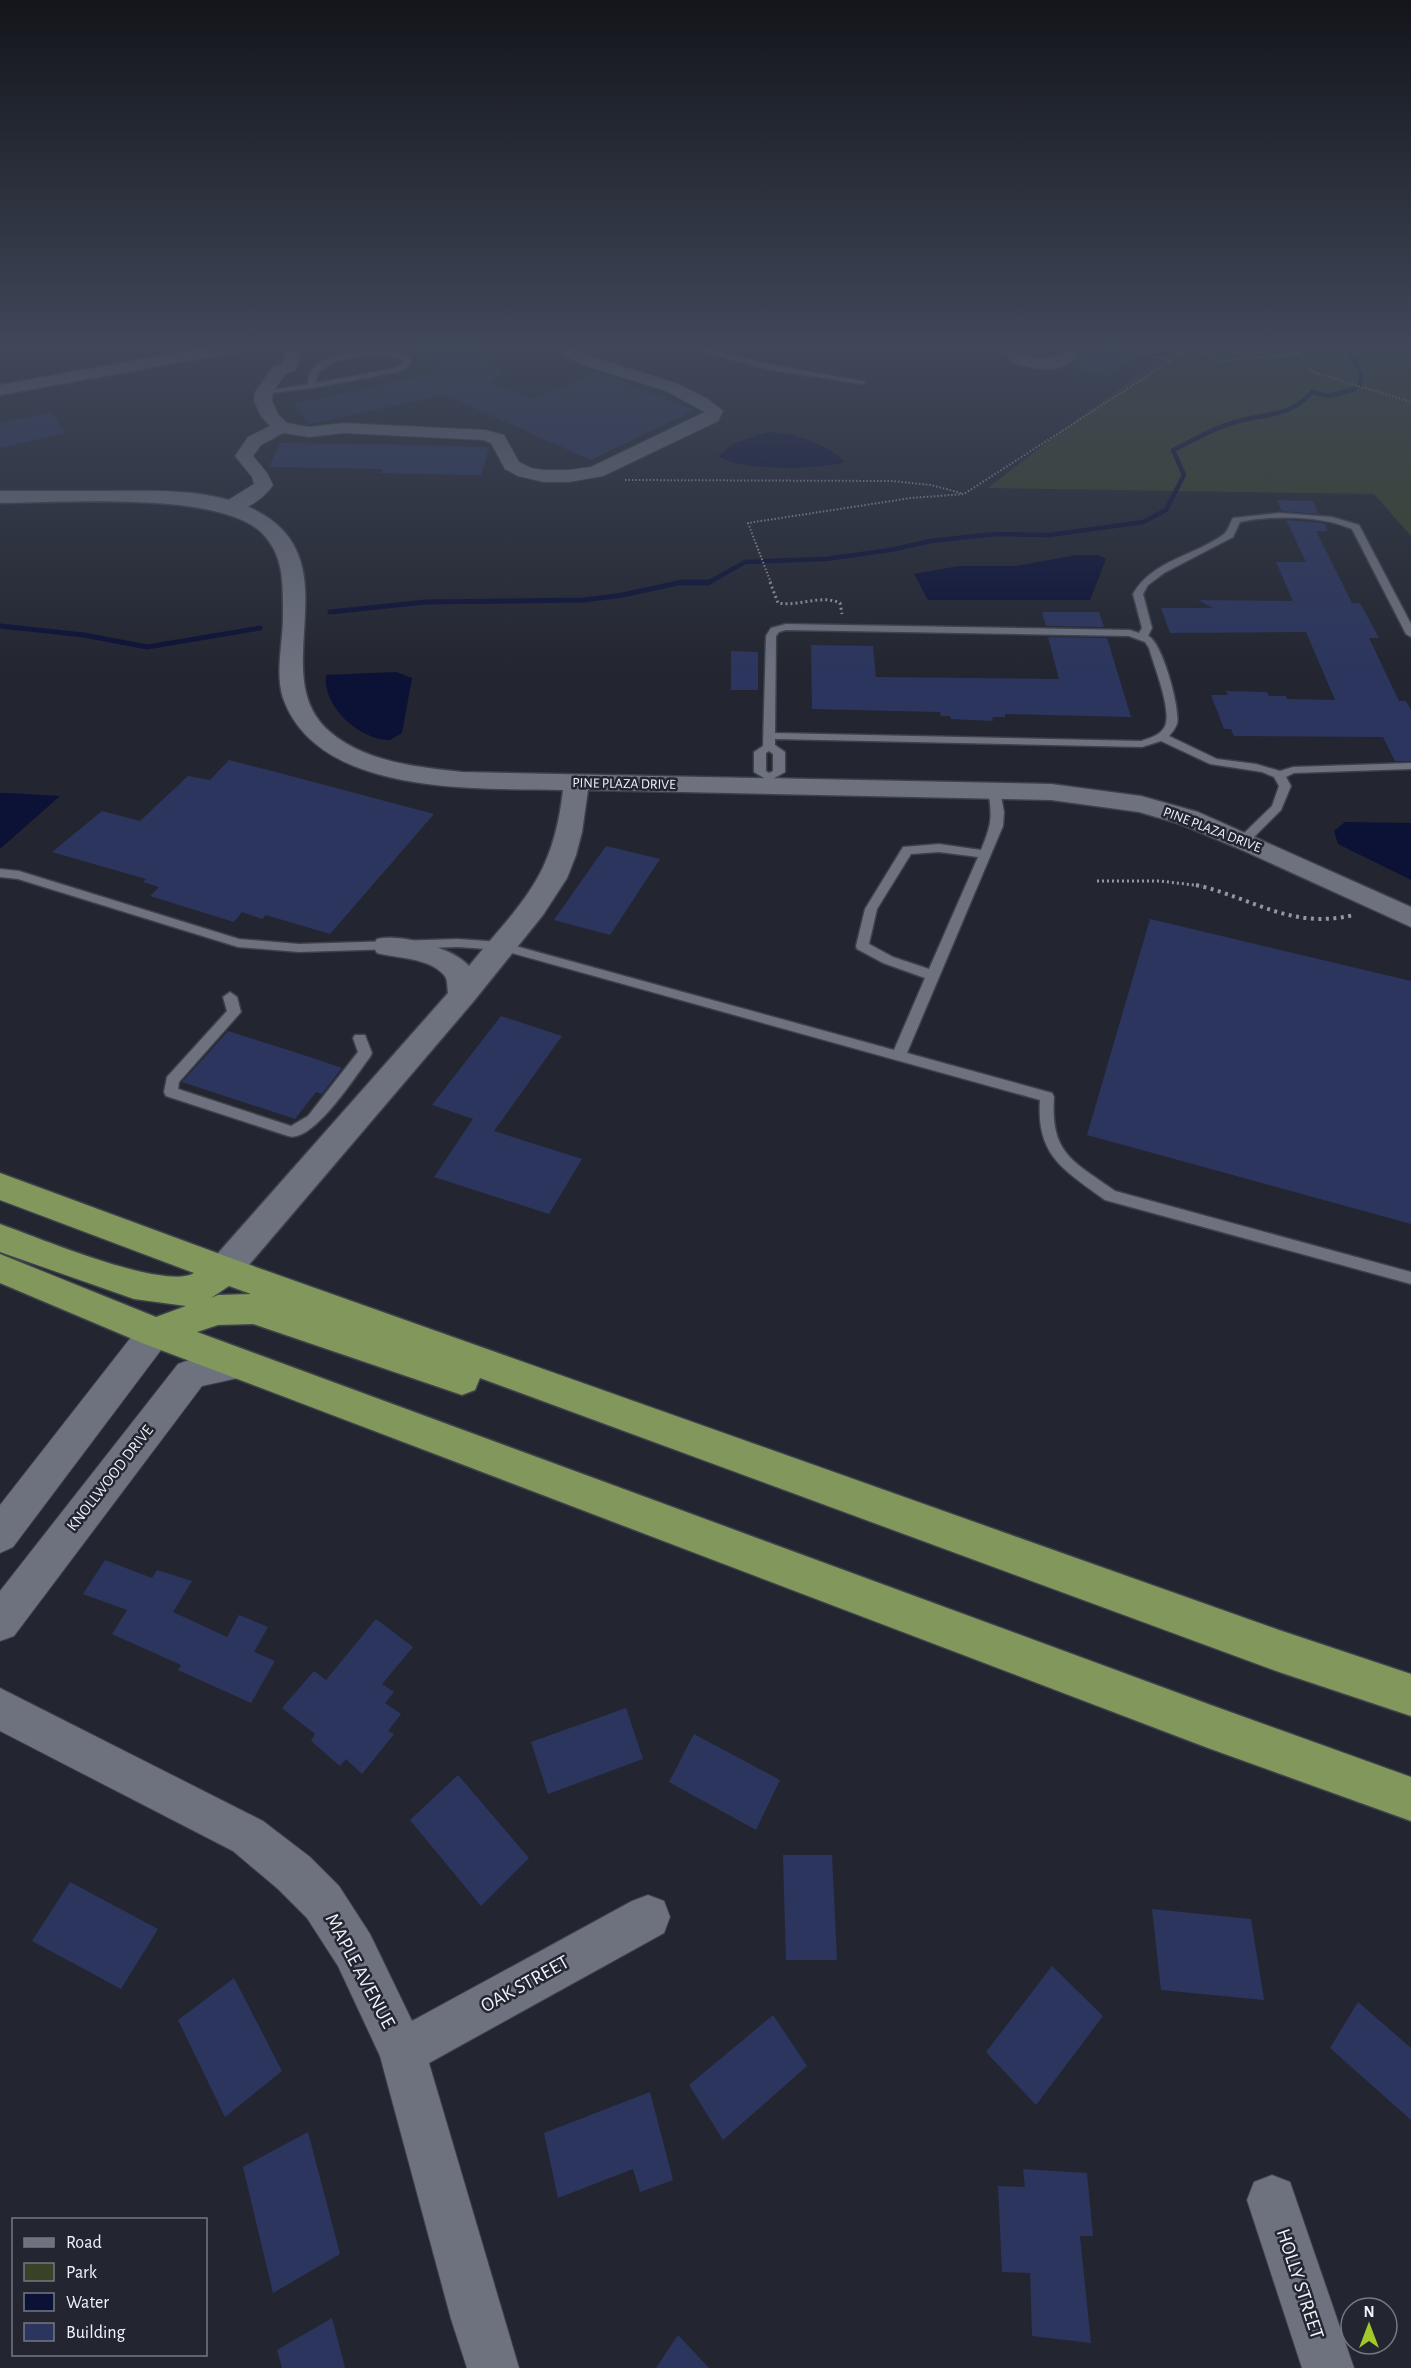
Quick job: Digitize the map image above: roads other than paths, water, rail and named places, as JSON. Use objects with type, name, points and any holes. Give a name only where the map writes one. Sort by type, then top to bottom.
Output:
[{"type":"highway","points":[[0,1186],[224,1270],[1279,1651],[1411,1695]]},
{"type":"highway","points":[[0,1238],[134,1285],[166,1291],[187,1292],[205,1285],[224,1270]]},
{"type":"highway","points":[[0,1268],[155,1332],[240,1364],[1208,1726],[1411,1799]]},
{"type":"highway","points":[[155,1332],[218,1310],[253,1309],[579,1417],[715,1447]]},
{"type":"street","points":[[229,508],[256,494],[264,485],[263,477],[247,462],[244,456],[246,454]]},
{"type":"street","points":[[506,454],[512,465],[525,472],[557,477],[596,472],[635,454]]},
{"type":"street","name":"PINE PLAZA DRIVE","points":[[0,497],[164,497],[229,508],[244,513],[269,528],[287,549],[294,574],[292,680],[295,698],[302,715],[319,735],[353,755],[381,766],[418,775],[462,780],[576,783],[768,782],[1084,795],[1141,804],[1189,818],[1411,918]]},
{"type":"street","points":[[224,1270],[462,996],[478,972],[540,897],[556,872],[566,843],[576,783]]},
{"type":"street","points":[[387,945],[447,962],[459,974],[462,996]]},
{"type":"street","points":[[0,1535],[155,1332]]},
{"type":"street","name":"KNOLLWOOD DRIVE","points":[[0,1622],[190,1375],[206,1369],[240,1364]]},
{"type":"street","name":"MAPLE AVENUE","points":[[0,1709],[248,1836],[294,1873],[323,1902],[354,1950],[402,2052],[477,2319],[493,2368]]},
{"type":"street","name":"OAK STREET","points":[[402,2052],[648,1917]]},
{"type":"street","name":"HOLLY STREET","points":[[1272,2200],[1328,2368]]},
{"type":"lane","points":[[1143,636],[1147,628],[1138,594],[1144,583],[1161,571],[1230,535],[1236,520],[1262,517],[1331,517],[1356,527],[1411,634]]},
{"type":"lane","points":[[1143,636],[1130,633],[786,627],[775,630],[771,636],[770,741],[779,752],[779,772],[768,782],[760,772],[760,752],[770,741],[1142,744],[1162,737],[1170,727],[1174,715],[1154,648],[1143,636]]},
{"type":"lane","points":[[1162,737],[1195,755],[1214,762],[1260,768],[1280,776],[1285,786],[1277,807],[1243,841]]},
{"type":"lane","points":[[1280,776],[1293,771],[1411,766]]},
{"type":"lane","points":[[898,1057],[997,826],[998,812],[994,791]]},
{"type":"lane","points":[[932,975],[888,960],[862,946],[872,909],[907,850],[939,848],[984,854]]},
{"type":"lane","points":[[0,873],[19,875],[238,943],[299,948],[458,943],[501,946],[1047,1097],[1046,1119],[1050,1142],[1071,1167],[1110,1196],[1411,1278]]},
{"type":"lane","points":[[230,997],[234,1012],[172,1081],[171,1092],[293,1132],[313,1120],[353,1070],[365,1053],[360,1038]]},
{"type":"water","points":[[721,454],[834,454],[844,462],[817,467],[780,468],[743,464],[718,456]]},
{"type":"water","points":[[1076,555],[1098,555],[1106,559],[1090,600],[928,600],[914,574],[959,566],[1016,566]]},
{"type":"water","points":[[396,672],[412,678],[402,733],[390,740],[366,734],[355,728],[336,709],[326,687],[326,675]]},
{"type":"water","points":[[0,793],[8,793],[60,796],[0,849]]},
{"type":"water","points":[[1345,822],[1411,823],[1411,880],[1338,844],[1334,831]]},
{"type":"waterway","points":[[710,582],[745,562],[826,559],[890,550],[931,541],[995,534],[1050,535],[1143,522],[1166,510],[1184,475],[1175,454]]},
{"type":"waterway","points":[[677,583],[710,582]]},
{"type":"waterway","points":[[677,583],[710,582]]},
{"type":"waterway","points":[[330,612],[426,602],[584,600],[623,595],[677,583]]},
{"type":"waterway","points":[[0,626],[84,635],[147,647],[260,628]]}]
